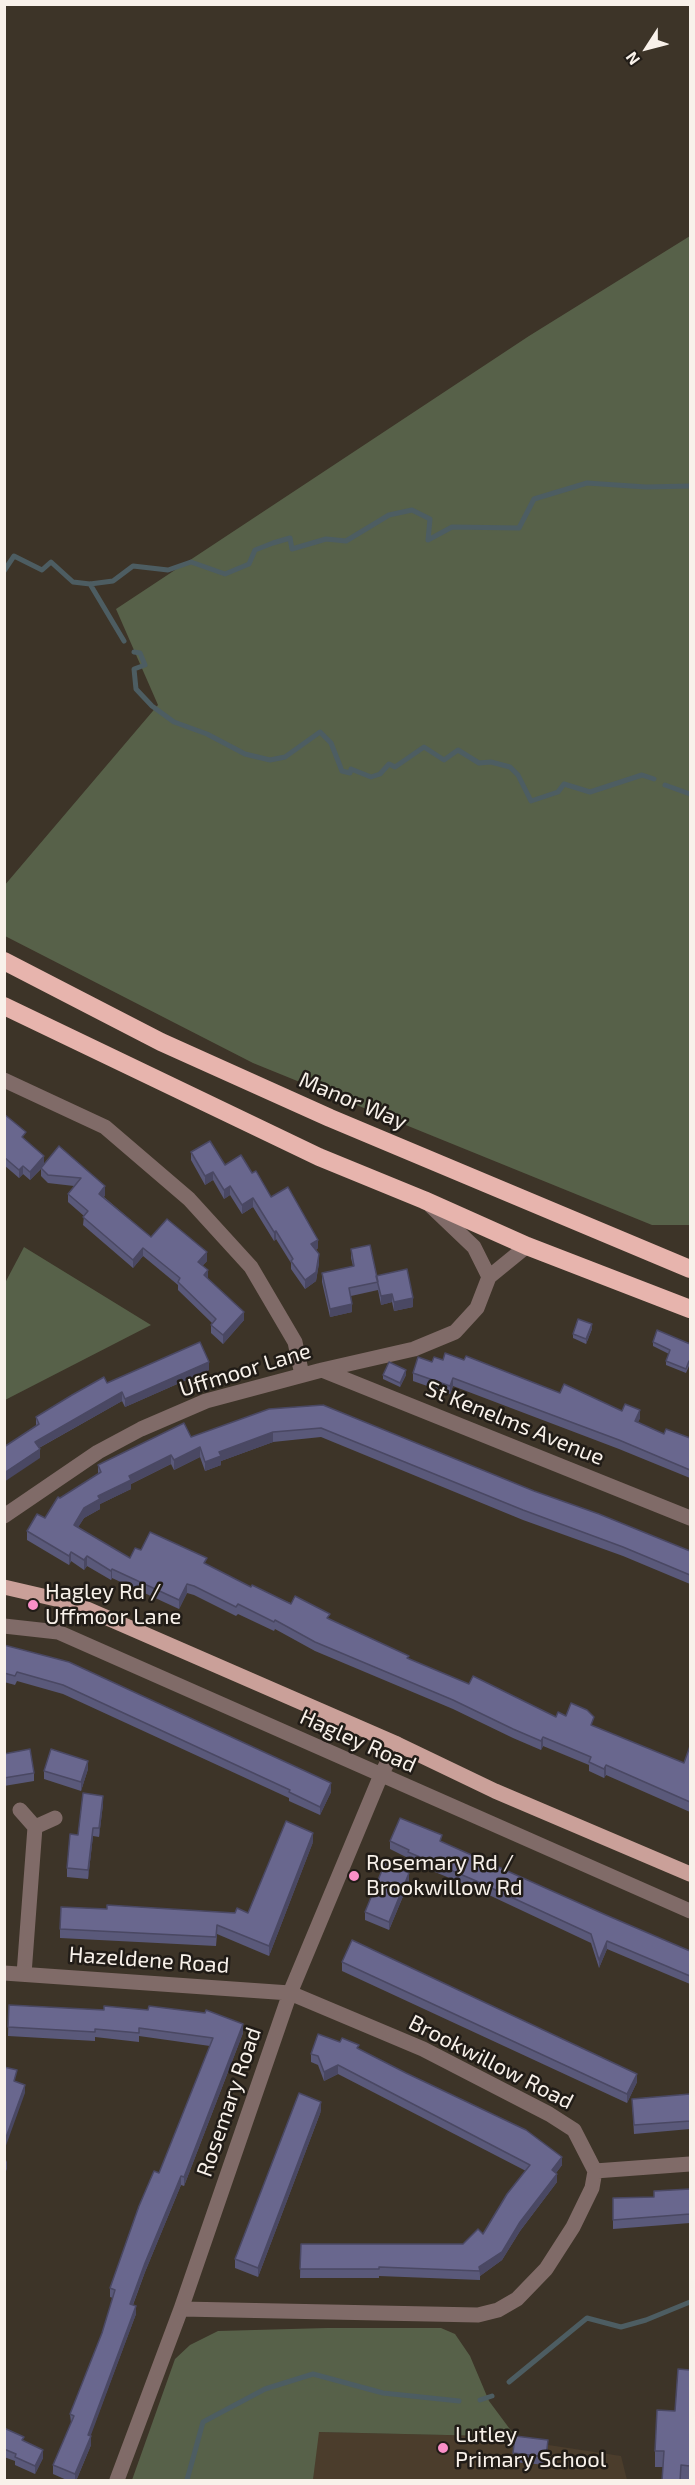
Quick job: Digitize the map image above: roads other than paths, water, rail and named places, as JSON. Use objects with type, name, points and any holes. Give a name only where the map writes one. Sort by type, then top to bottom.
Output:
[{"type":"highway","name":"Manor Way","points":[[4,961],[161,1042],[319,1114],[690,1269]]},
{"type":"highway","points":[[4,1006],[319,1157],[527,1246],[690,1309]]},
{"type":"main road","name":"Hagley Road","points":[[4,1587],[73,1603],[397,1744],[495,1791],[690,1874]]},
{"type":"street","points":[[4,1080],[105,1127],[189,1199],[251,1267],[295,1342],[302,1375]]},
{"type":"street","points":[[424,1200],[474,1247],[489,1277]]},
{"type":"street","name":"Uffmoor Lane","points":[[4,1516],[98,1452],[141,1429],[206,1401],[302,1375],[414,1349],[454,1332],[477,1308],[489,1277],[527,1246]]},
{"type":"street","name":"St Kenelms Avenue","points":[[322,1370],[690,1518]]},
{"type":"street","name":"Hagley Road","points":[[4,1626],[58,1632],[690,1911]]},
{"type":"street","name":"Rosemary Road","points":[[117,2481],[181,2309],[290,1993],[381,1775],[397,1744]]},
{"type":"street","points":[[21,1810],[35,1827],[24,1974]]},
{"type":"street","points":[[35,1827],[55,1818]]},
{"type":"street","name":"Hazeldene Road","points":[[4,1973],[290,1993]]},
{"type":"street","name":"Brookwillow Road","points":[[290,1993],[423,2049],[549,2114],[574,2130],[595,2171]]},
{"type":"street","points":[[181,2309],[478,2315],[498,2310],[517,2299],[546,2270],[573,2227],[592,2188],[595,2171],[690,2164]]},
{"type":"waterway","points":[[4,571],[14,556],[42,570],[51,562],[73,582],[90,584],[113,581],[133,566],[168,570],[191,562],[225,574],[249,564],[255,550],[273,543],[290,538],[292,549],[326,539],[346,541],[389,515],[412,510],[430,519],[428,540],[452,527],[519,528],[534,499],[587,483],[646,487],[690,486]]},
{"type":"waterway","points":[[90,584],[124,641]]},
{"type":"waterway","points":[[134,652],[140,653],[145,665],[134,669],[136,689],[152,706],[174,722],[207,734],[245,754],[270,760],[285,757],[320,732],[331,743],[342,771],[350,773],[351,769],[371,777],[380,774],[389,764],[395,767],[424,747],[444,760],[458,750],[479,763],[491,762],[510,767],[518,775],[531,801],[558,792],[564,784],[590,792],[642,775],[654,779]]},
{"type":"waterway","points":[[665,785],[690,794]]},
{"type":"waterway","points":[[509,2382],[587,2318],[621,2327],[646,2320],[690,2302]]},
{"type":"waterway","points":[[187,2480],[203,2422],[265,2389],[313,2374],[383,2393],[459,2401]]},
{"type":"waterway","points":[[480,2400],[492,2396]]},
{"type":"place","name":"Hagley Rd / Uffmoor Lane","points":[[33,1605]]},
{"type":"place","name":"Rosemary Rd / Brookwillow Rd","points":[[354,1876]]},
{"type":"place","name":"Lutley Primary School","points":[[443,2448]]}]
